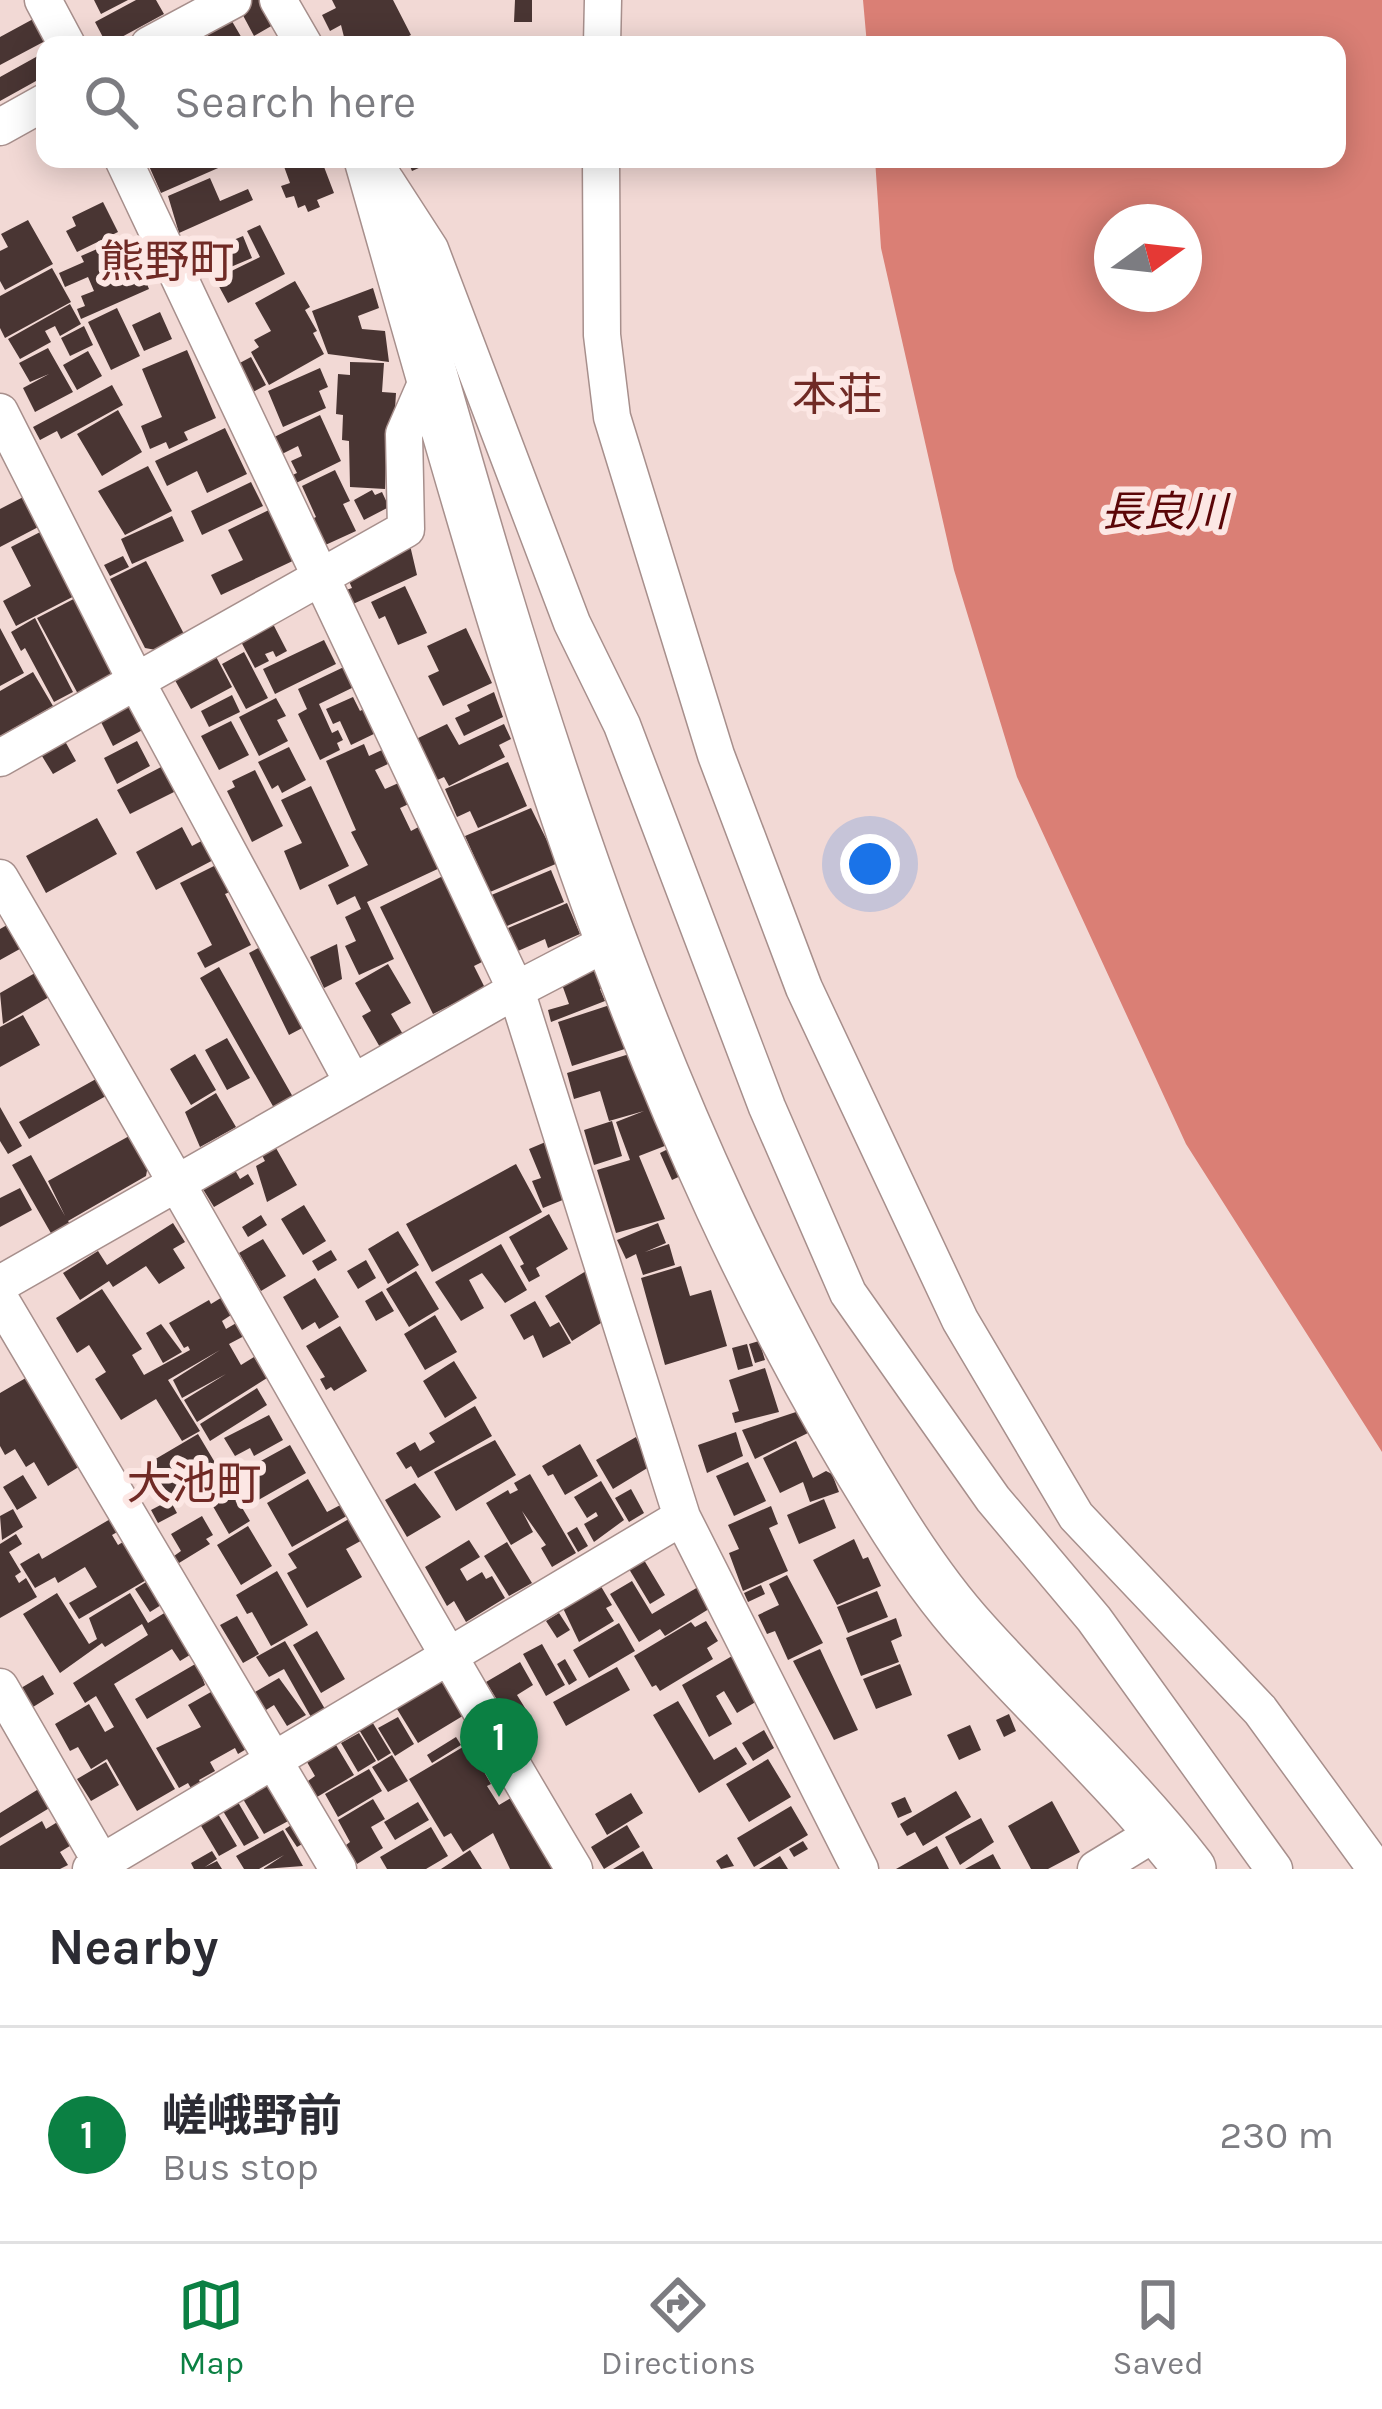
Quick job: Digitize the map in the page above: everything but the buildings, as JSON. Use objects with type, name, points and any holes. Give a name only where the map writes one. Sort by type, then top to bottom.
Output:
[{"type":"street","points":[[43,0],[62,36]]},
{"type":"street","points":[[166,36],[233,0]]},
{"type":"street","points":[[278,0],[299,36]]},
{"type":"street","points":[[602,36],[603,0]]},
{"type":"street","points":[[0,127],[36,107]]},
{"type":"street","points":[[126,168],[516,990],[682,1517],[860,1869]]},
{"type":"street","points":[[373,168],[489,577],[612,940],[688,1138],[773,1313],[880,1503],[970,1630],[1175,1849],[1096,1869]]},
{"type":"street","points":[[376,168],[430,249],[572,623],[622,725],[767,1107],[848,1293],[993,1499],[1094,1619],[1274,1869]]},
{"type":"street","points":[[602,168],[602,335],[611,417],[716,754],[804,988],[960,1320],[1076,1516],[1260,1710],[1376,1869]]},
{"type":"street","points":[[0,758],[406,529],[404,434],[431,372]]},
{"type":"street","points":[[0,412],[136,682],[352,1083]]},
{"type":"street","points":[[0,878],[574,1869]]},
{"type":"street","points":[[0,1283],[612,940]]},
{"type":"street","points":[[0,1299],[338,1869]]},
{"type":"street","points":[[0,1688],[99,1867],[682,1517]]},
{"type":"water","name":"長良川","points":[[863,0],[1382,0],[1382,1452],[1186,1144],[1017,777],[954,570],[881,248],[876,168],[1346,168],[1346,36],[866,36]]},
{"type":"place","name":"嵯峨野前","points":[[499,1797]]},
{"type":"district","name":"熊野町","points":[[167,262]]},
{"type":"district","name":"本荘","points":[[837,395]]},
{"type":"district","name":"大池町","points":[[194,1484]]}]
